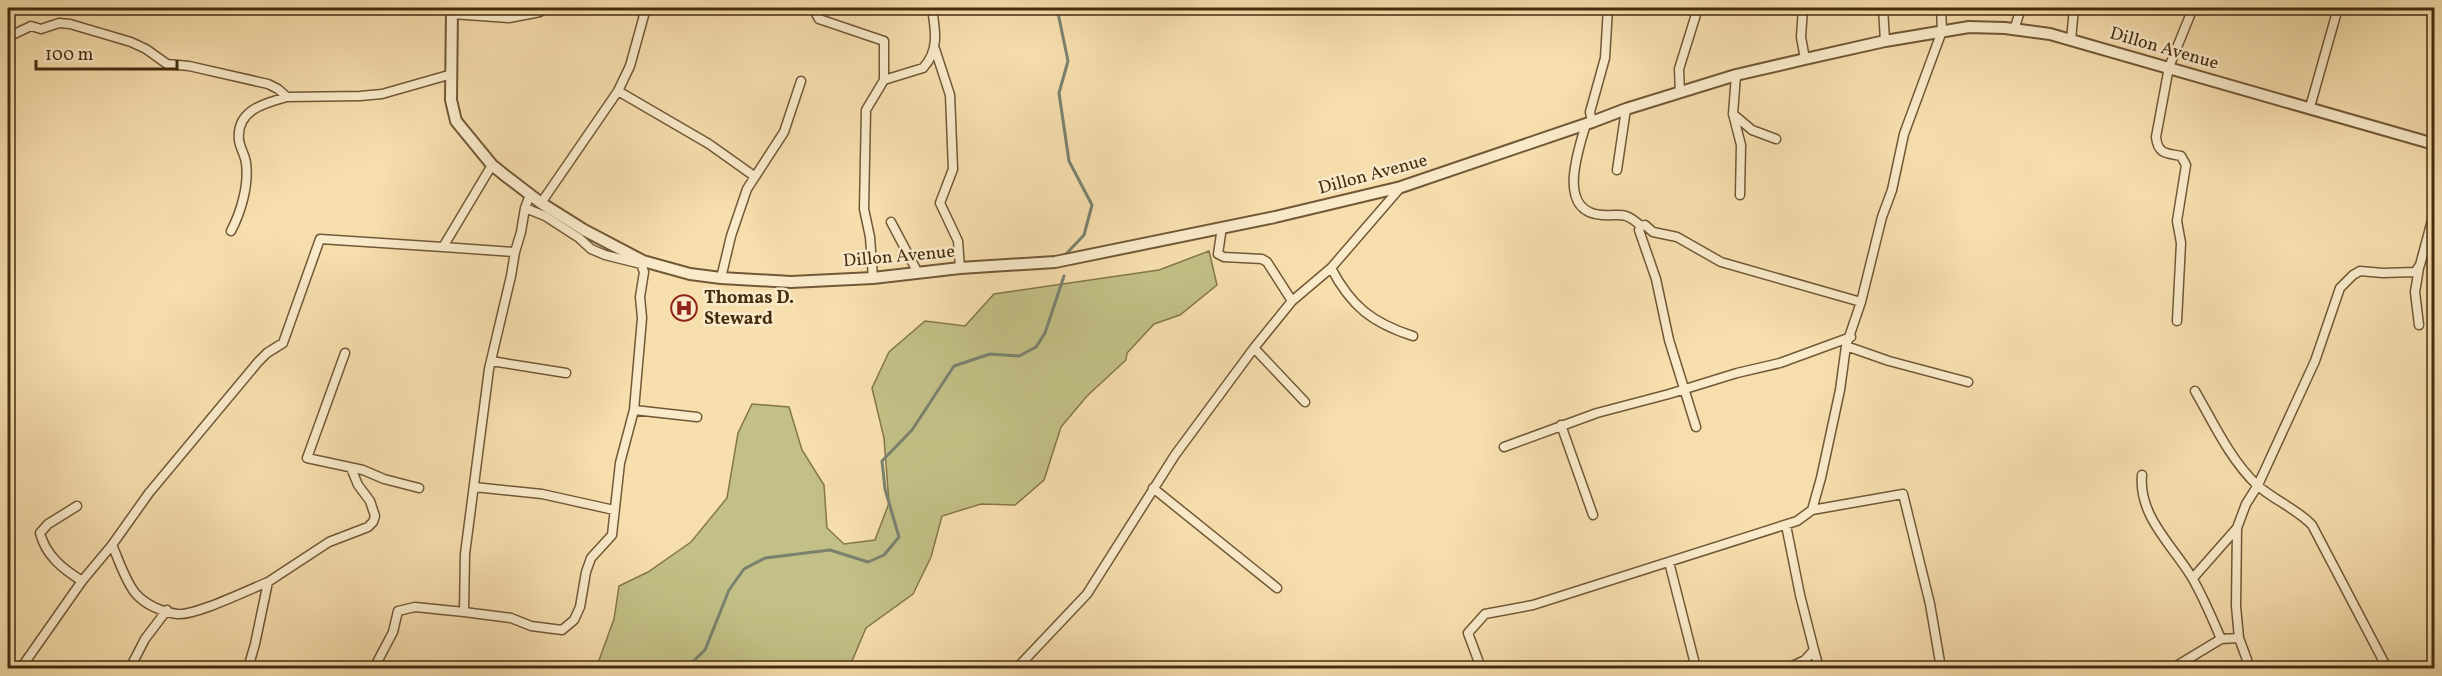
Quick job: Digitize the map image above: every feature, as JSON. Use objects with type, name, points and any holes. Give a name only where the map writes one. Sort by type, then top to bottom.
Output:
[{"type":"street","points":[[542,203],[618,91],[630,66],[646,9],[678,8]]},
{"type":"street","points":[[684,8],[700,8]]},
{"type":"street","points":[[813,8],[819,19],[884,41],[884,80],[866,110],[864,208],[873,278]]},
{"type":"street","points":[[884,80],[923,68],[934,49],[936,38],[932,8]]},
{"type":"street","points":[[1608,8],[1605,58],[1589,123],[1573,171],[1576,200],[1585,209],[1600,215],[1629,216],[1641,226],[1645,225],[1653,232],[1677,237],[1721,262],[1861,302]]},
{"type":"street","points":[[1680,93],[1679,69],[1698,8]]},
{"type":"street","points":[[1803,8],[1801,37],[1805,59]]},
{"type":"street","points":[[1882,8],[1885,41]]},
{"type":"street","points":[[1812,510],[1830,440],[1849,341],[1882,217],[1893,190],[1904,134],[1942,31],[1941,8]]},
{"type":"street","points":[[2014,30],[2021,8]]},
{"type":"street","points":[[2071,40],[2074,8]]},
{"type":"street","points":[[2177,321],[2181,243],[2177,221],[2186,165],[2181,156],[2162,152],[2157,146],[2156,137],[2169,67],[2193,8]]},
{"type":"street","points":[[2310,107],[2338,8]]},
{"type":"street","points":[[452,11],[509,18],[540,12]]},
{"type":"street","name":"Dillon Avenue","points":[[452,11],[451,100],[456,121],[492,165],[530,195],[584,230],[643,261],[690,274],[721,279],[791,282],[873,278],[960,268],[1055,262],[1401,187],[1626,109],[1736,75],[1885,41],[1969,27],[2050,34],[2434,144]]},
{"type":"street","points":[[8,37],[31,26],[41,29],[58,23],[70,24],[131,42],[146,49],[167,64],[189,66],[268,84],[287,97]]},
{"type":"street","points":[[934,49],[950,95],[953,169],[940,203],[958,241],[960,268]]},
{"type":"street","points":[[231,231],[239,216],[246,164],[239,139],[240,127],[256,106],[287,97],[382,94],[452,74]]},
{"type":"street","points":[[1736,75],[1733,114],[1741,145],[1740,195]]},
{"type":"street","points":[[721,279],[731,236],[754,176],[784,132],[801,81]]},
{"type":"street","points":[[618,91],[710,144],[754,176]]},
{"type":"street","points":[[1617,170],[1626,109]]},
{"type":"street","points":[[1733,114],[1752,130],[1776,139]]},
{"type":"street","points":[[443,247],[492,165]]},
{"type":"street","points":[[1017,669],[1087,594],[1175,455],[1254,348],[1292,301],[1330,268],[1401,187]]},
{"type":"street","points":[[464,612],[465,555],[491,361],[512,276],[515,252],[522,232],[525,208],[530,195]]},
{"type":"street","points":[[374,669],[393,632],[398,611],[416,606],[511,618],[531,626],[562,630],[568,627],[580,607],[586,572],[591,558],[612,535],[620,463],[634,410],[642,318],[640,297],[644,272],[640,264],[591,249],[579,238],[545,216],[525,208]]},
{"type":"street","points":[[2419,325],[2415,292],[2434,213]]},
{"type":"street","points":[[891,222],[918,273]]},
{"type":"street","points":[[1641,226],[1639,230],[1656,279],[1669,340],[1686,388],[1696,426]]},
{"type":"street","points":[[1222,227],[1218,254],[1224,257],[1262,259],[1267,262],[1292,301]]},
{"type":"street","points":[[21,669],[82,581],[112,545],[149,493],[218,408],[267,353],[283,343],[320,239],[515,252]]},
{"type":"street","points":[[2250,669],[2239,638],[2236,606],[2237,528],[2246,504],[2258,485],[2315,361],[2340,288],[2360,271],[2413,273],[2420,265]]},
{"type":"street","points":[[1330,268],[1350,299],[1374,320],[1413,336]]},
{"type":"street","points":[[1504,447],[1561,425],[1780,363],[1849,341],[1889,361],[1968,382]]},
{"type":"street","points":[[1254,348],[1305,402]]},
{"type":"street","points":[[345,354],[307,458],[363,470],[384,479],[418,488]]},
{"type":"street","points":[[491,361],[566,373]]},
{"type":"street","points":[[2195,391],[2238,462],[2258,485],[2301,513],[2312,525],[2386,669]]},
{"type":"street","points":[[634,410],[697,417]]},
{"type":"street","points":[[1561,425],[1593,515]]},
{"type":"street","points":[[112,545],[129,583],[136,594],[149,605],[177,614],[195,611],[268,582],[329,542],[368,528],[375,516],[370,501],[358,485],[351,468]]},
{"type":"street","points":[[2142,475],[2140,490],[2147,513],[2193,578],[2222,639]]},
{"type":"street","points":[[474,487],[543,494],[614,510]]},
{"type":"street","points":[[1153,489],[1277,588]]},
{"type":"street","points":[[1481,669],[1468,633],[1485,614],[1533,605],[1786,525],[1797,521],[1812,510],[1903,494],[1930,604],[1941,669]]},
{"type":"street","points":[[77,506],[48,524],[40,533],[43,546],[52,557],[64,569],[82,581]]},
{"type":"street","points":[[1786,525],[1797,584],[1819,669]]},
{"type":"street","points":[[2193,578],[2237,528]]},
{"type":"street","points":[[1669,562],[1696,669]]},
{"type":"street","points":[[248,669],[268,582]]},
{"type":"street","points":[[130,669],[146,639],[168,610]]},
{"type":"street","points":[[2173,669],[2222,639],[2239,638]]},
{"type":"street","points":[[1788,669],[1805,660],[1814,650]]},
{"type":"shaded area","points":[[1209,251],[1217,285],[1180,315],[1154,324],[1127,353],[1126,360],[1087,396],[1061,427],[1044,480],[1015,505],[981,504],[942,516],[931,557],[913,594],[866,628],[849,668],[594,668],[598,663],[614,619],[619,586],[648,572],[691,542],[727,498],[738,433],[752,404],[789,407],[802,450],[824,485],[827,528],[844,544],[875,540],[889,503],[884,438],[872,388],[889,352],[925,321],[965,326],[994,294],[1159,270]]},
{"type":"waterway","points":[[1057,8],[1068,61],[1059,93],[1069,161],[1092,205],[1084,235],[1066,254]]},
{"type":"waterway","points":[[686,668],[705,650],[729,590],[744,569],[765,558],[830,550],[868,562],[884,555],[899,537],[885,489],[882,461],[912,430],[954,366],[990,354],[1019,356],[1036,347],[1045,333],[1064,276]]},
{"type":"place","name":"Thomas D. Steward","points":[[684,308]]}]
